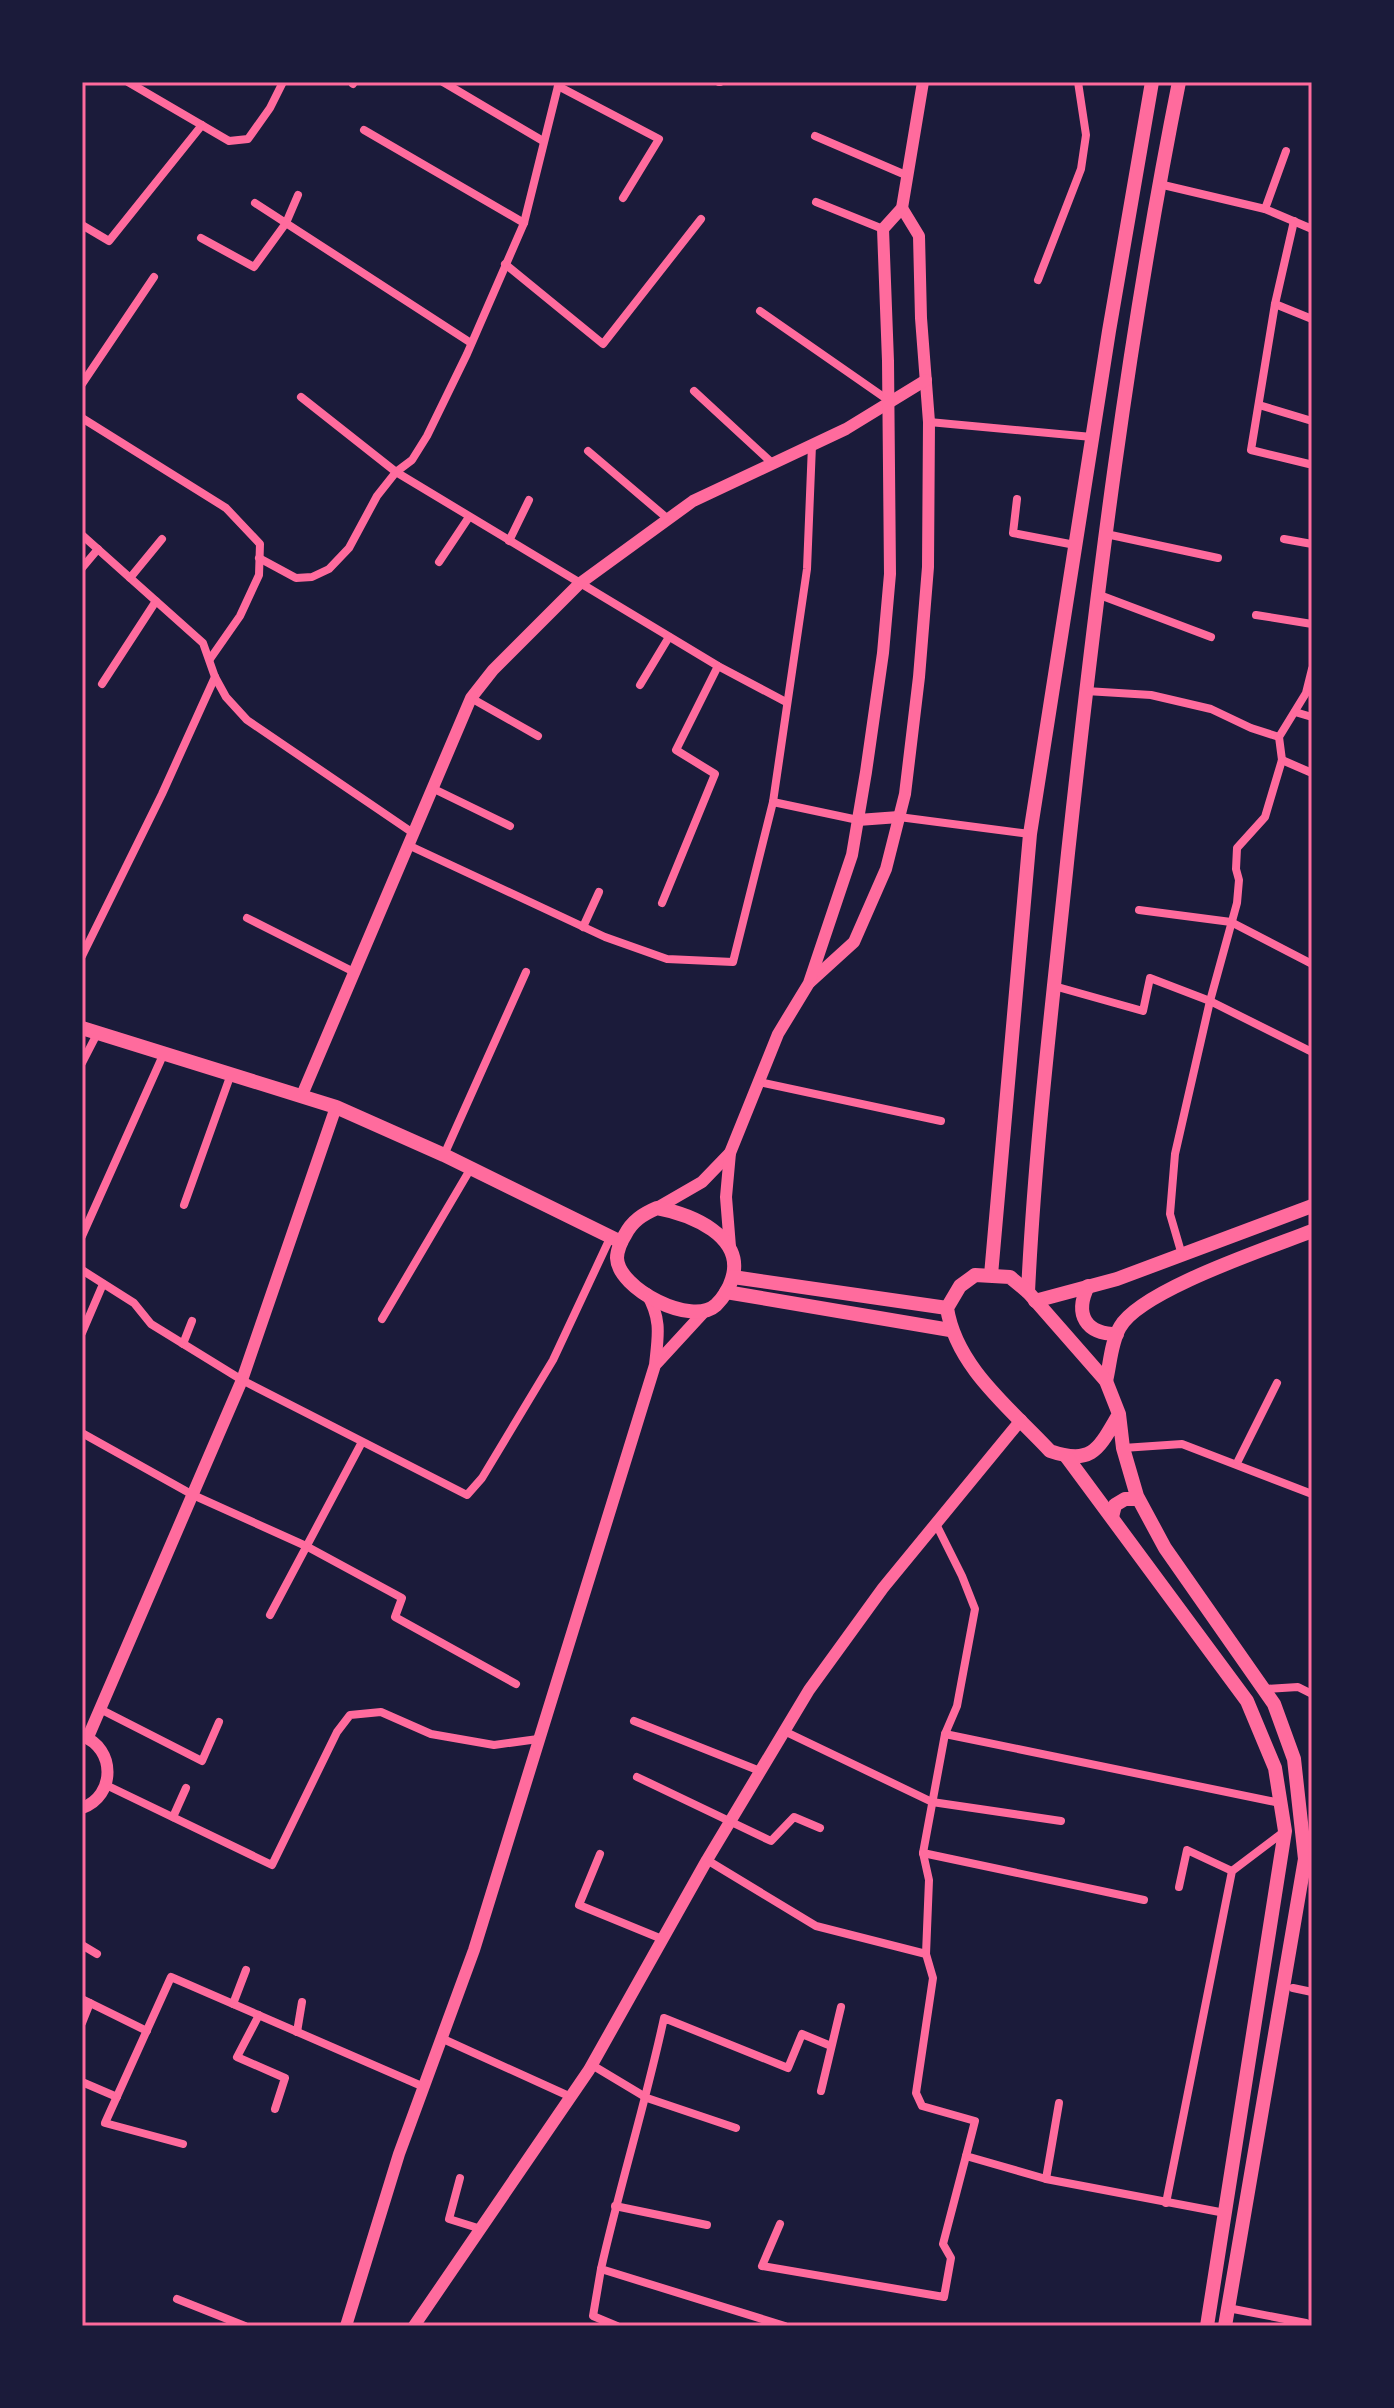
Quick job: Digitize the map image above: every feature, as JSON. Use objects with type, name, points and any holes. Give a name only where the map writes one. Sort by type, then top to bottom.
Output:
[{"type":"main road","points":[[991,1275],[1030,834],[1152,82]]},
{"type":"main road","points":[[1032,1297],[1033,1188],[1097,594],[1159,184],[1179,82]]},
{"type":"main road","points":[[82,1028],[336,1107],[444,1155],[616,1239]]},
{"type":"main road","points":[[1032,1297],[1117,1279],[1312,1206]]},
{"type":"main road","points":[[657,1208],[674,1211],[697,1222],[720,1235],[730,1247],[735,1261],[733,1277],[715,1306],[703,1313],[669,1307],[633,1285],[622,1272],[617,1259],[616,1239],[642,1214],[657,1208]]},
{"type":"main road","points":[[1106,1381],[1120,1326],[1142,1303],[1174,1287],[1309,1235]]},
{"type":"main road","points":[[1119,1414],[1098,1450],[1078,1457],[1050,1451],[974,1371],[950,1330],[947,1308],[960,1286],[975,1275],[1010,1277],[1032,1297],[1106,1381],[1119,1414],[1123,1448],[1138,1499],[1165,1548],[1274,1704],[1294,1759],[1305,1859],[1225,2326]]},
{"type":"main road","points":[[733,1277],[947,1308]]},
{"type":"main road","points":[[1088,1286],[1081,1300],[1082,1314],[1090,1327],[1103,1334],[1117,1334]]},
{"type":"main road","points":[[726,1292],[950,1330]]},
{"type":"main road","points":[[1066,1456],[1247,1701],[1275,1768],[1285,1831],[1207,2326]]},
{"type":"main road","points":[[1112,1517],[1115,1505],[1125,1499],[1138,1499]]},
{"type":"street","points":[[128,82],[229,141],[248,139],[270,108],[283,82]]},
{"type":"street","points":[[443,82],[543,141]]},
{"type":"street","points":[[730,1247],[726,1197],[730,1153],[778,1034],[809,983],[852,855],[858,820],[883,653],[890,574],[889,401],[883,229],[902,208],[923,82]]},
{"type":"street","points":[[1038,280],[1081,169],[1086,135],[1078,82]]},
{"type":"street","points":[[259,558],[296,578],[312,577],[329,569],[349,548],[377,496],[396,472],[412,460],[427,436],[471,343],[524,223],[559,84],[659,139],[623,198]]},
{"type":"street","points":[[82,225],[109,241],[202,125]]},
{"type":"street","points":[[364,130],[524,223]]},
{"type":"street","points":[[815,136],[908,176]]},
{"type":"street","points":[[1265,209],[1286,151]]},
{"type":"street","points":[[1159,184],[1265,209],[1312,229]]},
{"type":"street","points":[[201,238],[254,267],[286,223],[298,195]]},
{"type":"street","points":[[816,202],[883,229]]},
{"type":"street","points":[[255,203],[471,343]]},
{"type":"street","points":[[809,983],[854,942],[886,869],[905,794],[928,567],[929,422],[921,318],[919,236],[902,208]]},
{"type":"street","points":[[505,264],[603,344],[701,219]]},
{"type":"street","points":[[1294,221],[1275,304],[1251,450],[1309,464]]},
{"type":"street","points":[[82,384],[154,277]]},
{"type":"street","points":[[1275,304],[1312,319]]},
{"type":"street","points":[[760,311],[889,401]]},
{"type":"street","points":[[302,1095],[471,698],[493,670],[579,584],[693,501],[846,429],[926,380]]},
{"type":"street","points":[[694,391],[772,463]]},
{"type":"street","points":[[301,397],[396,472],[718,666],[786,702]]},
{"type":"street","points":[[1259,405],[1312,421]]},
{"type":"street","points":[[82,418],[226,508],[260,544],[259,575],[240,616],[210,659]]},
{"type":"street","points":[[929,422],[1092,437]]},
{"type":"street","points":[[82,535],[203,643],[226,697],[247,720],[410,839],[583,927],[667,959],[733,962],[773,802],[807,569],[812,445]]},
{"type":"street","points":[[588,451],[668,519]]},
{"type":"street","points":[[1017,499],[1013,533],[1075,545]]},
{"type":"street","points":[[509,541],[529,500]]},
{"type":"street","points":[[439,562],[469,517]]},
{"type":"street","points":[[1106,534],[1218,558]]},
{"type":"street","points":[[130,578],[162,539]]},
{"type":"street","points":[[1284,539],[1312,544]]},
{"type":"street","points":[[82,568],[98,549]]},
{"type":"street","points":[[1097,594],[1211,637]]},
{"type":"street","points":[[102,684],[156,601]]},
{"type":"street","points":[[1256,615],[1312,624]]},
{"type":"street","points":[[640,685],[669,637]]},
{"type":"street","points":[[662,903],[715,774],[676,750],[718,666]]},
{"type":"street","points":[[1182,1255],[1170,1214],[1175,1154],[1231,922],[1239,880],[1237,848],[1265,817],[1282,760],[1279,737],[1306,693],[1312,669]]},
{"type":"street","points":[[82,956],[162,794],[215,677]]},
{"type":"street","points":[[1086,691],[1151,695],[1211,709],[1279,737]]},
{"type":"street","points":[[471,698],[538,736]]},
{"type":"street","points":[[1295,712],[1312,717]]},
{"type":"street","points":[[1282,760],[1312,773]]},
{"type":"street","points":[[432,788],[510,826]]},
{"type":"street","points":[[773,802],[858,820],[899,817],[1030,834]]},
{"type":"street","points":[[583,927],[599,892]]},
{"type":"street","points":[[1139,910],[1231,922],[1312,964]]},
{"type":"street","points":[[247,918],[354,972]]},
{"type":"street","points":[[444,1155],[526,972]]},
{"type":"street","points":[[1054,986],[1143,1011],[1150,978],[1210,1001],[1312,1052]]},
{"type":"street","points":[[82,1063],[98,1032]]},
{"type":"street","points":[[82,1236],[164,1052]]},
{"type":"street","points":[[184,1205],[231,1073]]},
{"type":"street","points":[[759,1082],[941,1121]]},
{"type":"street","points":[[82,1808],[99,1797],[106,1785],[108,1772],[106,1758],[98,1746],[85,1737],[100,1709],[242,1380],[336,1107]]},
{"type":"street","points":[[657,1208],[702,1182],[730,1153]]},
{"type":"street","points":[[382,1319],[471,1168]]},
{"type":"street","points":[[82,1270],[134,1303],[151,1324],[242,1380],[467,1495],[482,1478],[553,1360],[616,1239]]},
{"type":"street","points":[[82,1333],[103,1284]]},
{"type":"street","points":[[346,2326],[399,2154],[474,1950],[655,1365],[659,1326],[647,1294]]},
{"type":"street","points":[[655,1365],[703,1313]]},
{"type":"street","points":[[183,1344],[192,1321]]},
{"type":"street","points":[[1237,1463],[1277,1383]]},
{"type":"street","points":[[414,2326],[592,2065],[707,1860],[809,1690],[874,1600],[1021,1420]]},
{"type":"street","points":[[82,1433],[193,1495],[306,1546],[402,1598],[395,1617],[516,1684]]},
{"type":"street","points":[[270,1615],[362,1442]]},
{"type":"street","points":[[1123,1448],[1182,1444],[1312,1494]]},
{"type":"street","points":[[780,2224],[762,2266],[944,2297],[951,2258],[943,2244],[975,2121],[922,2106],[916,2093],[933,1978],[926,1954],[929,1880],[923,1853],[945,1734],[957,1706],[975,1609],[936,1524]]},
{"type":"street","points":[[1264,1689],[1298,1687],[1312,1694]]},
{"type":"street","points":[[100,1709],[202,1761],[219,1722]]},
{"type":"street","points":[[106,1785],[272,1865],[337,1732],[350,1715],[381,1712],[431,1734],[494,1745],[538,1739]]},
{"type":"street","points":[[634,1721],[760,1771]]},
{"type":"street","points":[[784,1731],[932,1802],[1061,1821]]},
{"type":"street","points":[[945,1734],[1280,1803]]},
{"type":"street","points":[[637,1777],[771,1841],[794,1817],[820,1828]]},
{"type":"street","points":[[173,1817],[186,1788]]},
{"type":"street","points":[[1166,2203],[1232,1871],[1285,1831]]},
{"type":"street","points":[[1179,1887],[1187,1850],[1232,1871]]},
{"type":"street","points":[[923,1853],[1144,1900]]},
{"type":"street","points":[[600,1854],[579,1905],[662,1939]]},
{"type":"street","points":[[707,1860],[816,1926],[926,1954]]},
{"type":"street","points":[[82,1945],[97,1954]]},
{"type":"street","points":[[233,2004],[246,1970]]},
{"type":"street","points":[[183,2144],[105,2123],[171,1977],[424,2087]]},
{"type":"street","points":[[1293,1988],[1312,1992]]},
{"type":"street","points":[[82,2023],[86,2001],[147,2031]]},
{"type":"street","points":[[297,2032],[302,2002]]},
{"type":"street","points":[[821,2091],[841,2007]]},
{"type":"street","points":[[259,2015],[237,2057],[285,2078],[275,2109]]},
{"type":"street","points":[[617,2326],[593,2316],[615,2206],[647,2098],[664,2018],[788,2068],[802,2034],[831,2046]]},
{"type":"street","points":[[441,2038],[571,2097]]},
{"type":"street","points":[[592,2065],[647,2098],[736,2128]]},
{"type":"street","points":[[82,2082],[117,2097]]},
{"type":"street","points":[[1046,2179],[1059,2103]]},
{"type":"street","points":[[966,2156],[1046,2179],[1225,2213]]},
{"type":"street","points":[[460,2178],[449,2219],[481,2229]]},
{"type":"street","points":[[615,2206],[707,2225]]},
{"type":"street","points":[[601,2269],[785,2326]]},
{"type":"street","points":[[177,2299],[245,2326]]},
{"type":"street","points":[[1228,2308],[1306,2323]]}]
